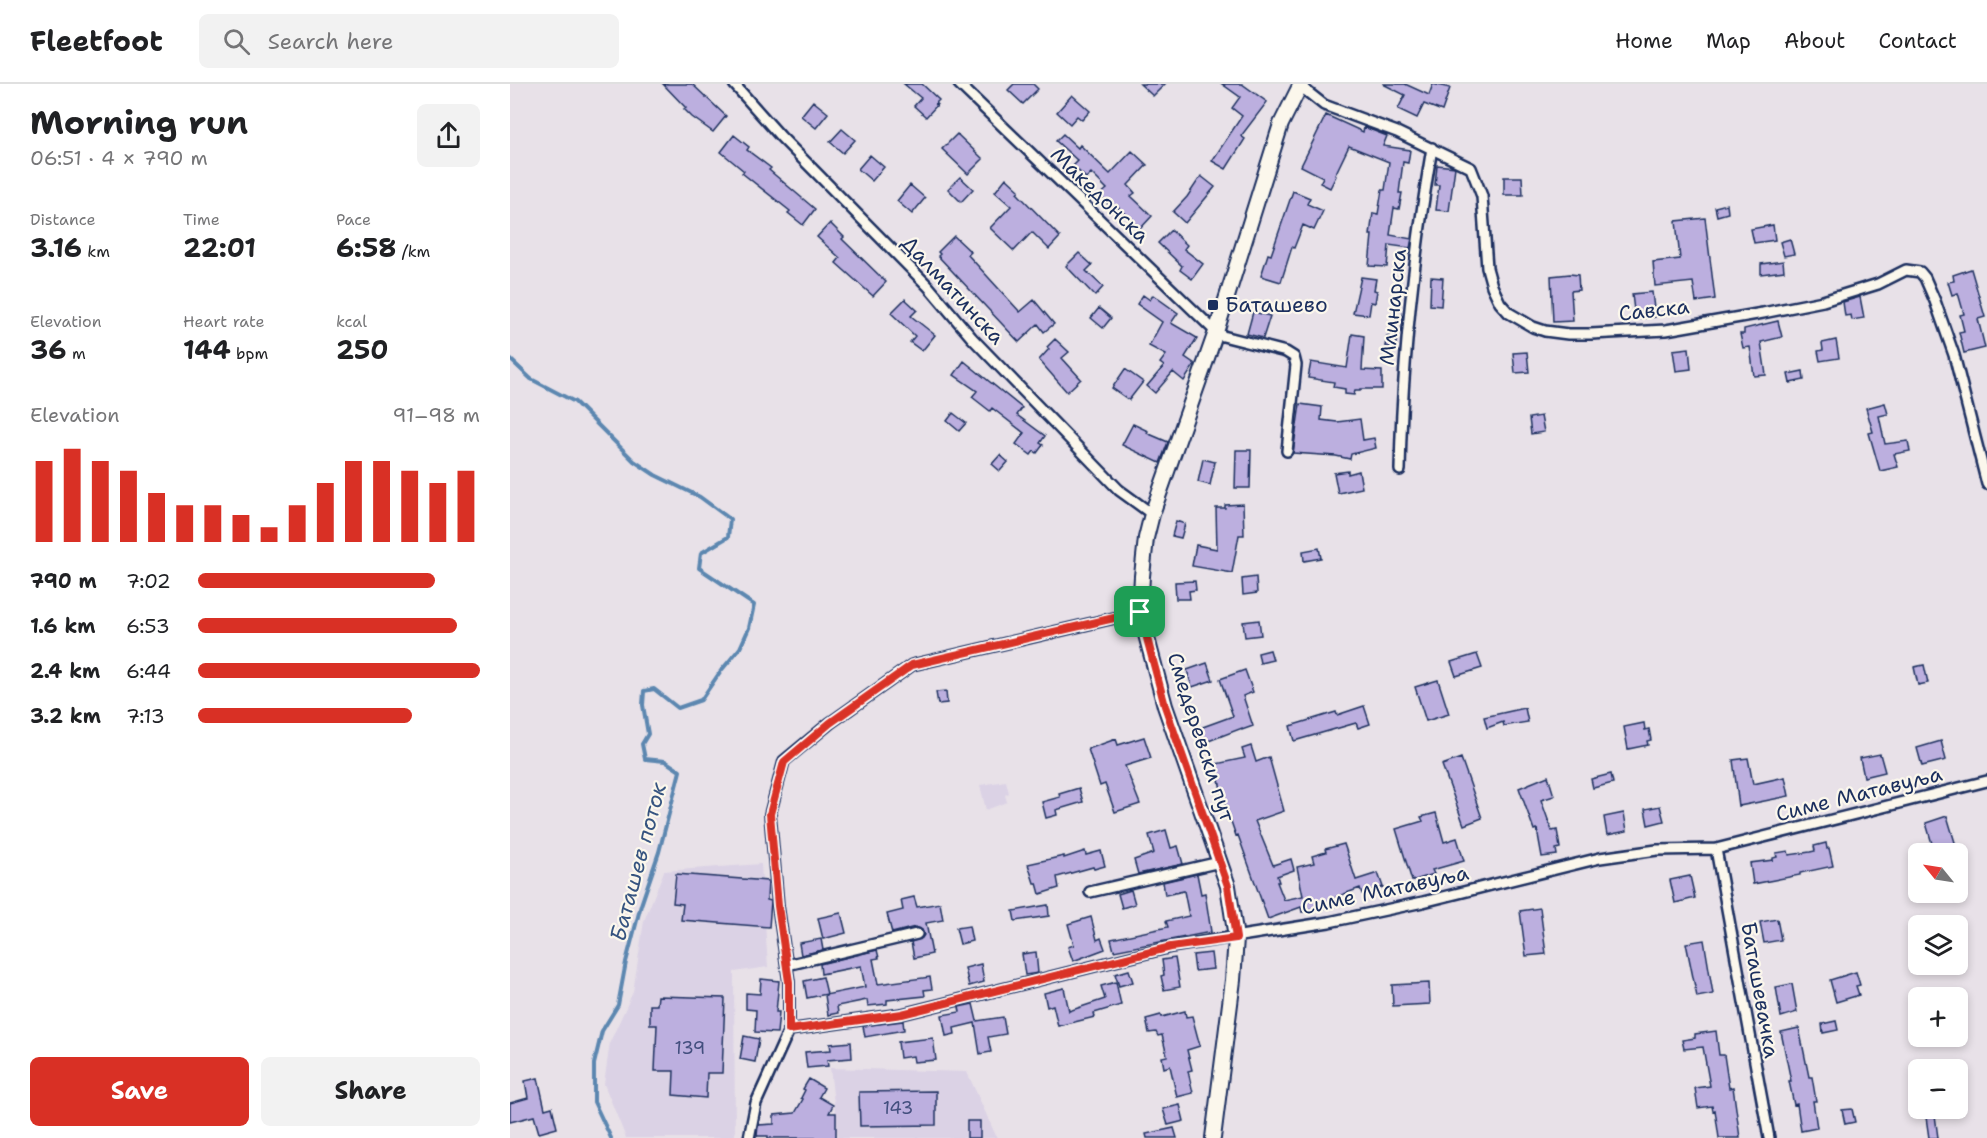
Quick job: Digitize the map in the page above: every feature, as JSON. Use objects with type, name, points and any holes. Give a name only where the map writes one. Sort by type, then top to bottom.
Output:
[{"type":"street","name":"Далматинска","points":[[734,84],[781,137],[928,286],[972,338],[1112,483],[1152,514]]},
{"type":"street","name":"Македонска","points":[[959,84],[1216,332]]},
{"type":"street","name":"Смедеревски пут","points":[[1214,1138],[1236,938],[1228,886],[1165,706],[1140,612],[1142,576],[1146,538],[1152,514],[1216,332],[1281,124],[1300,85]]},
{"type":"street","name":"Савска","points":[[1300,85],[1324,105],[1397,132],[1471,168],[1482,196],[1487,267],[1492,286],[1500,303],[1509,313],[1545,331],[1591,334],[1666,330],[1763,314],[1823,301],[1870,287],[1906,270],[1920,272],[1935,300],[1954,355],[1987,484]]},
{"type":"street","name":"Млинарска","points":[[1400,470],[1404,363],[1423,201],[1432,148]]},
{"type":"street","points":[[1216,332],[1223,336],[1286,352],[1293,357],[1296,364],[1287,452]]},
{"type":"street","points":[[749,1138],[756,1103],[789,1030],[789,982],[778,906],[770,814],[784,762],[830,723],[912,665],[1140,612]]},
{"type":"street","name":"Симе Матавуља","points":[[789,1030],[902,1014],[1171,947],[1329,922],[1600,858],[1658,850],[1716,849],[1987,781]]},
{"type":"street","name":"Баташевачка","points":[[1716,849],[1769,1138]]},
{"type":"street","points":[[1090,892],[1220,862]]},
{"type":"street","points":[[787,965],[917,934]]},
{"type":"shaded area","points":[[1006,781],[1009,793],[1005,795],[1007,802],[986,810],[980,785]]},
{"type":"shaded area","points":[[761,864],[768,967],[734,972],[735,1138],[626,1138],[604,1084],[610,1042],[633,992],[644,921],[664,871]]},
{"type":"shaded area","points":[[830,1068],[967,1072],[997,1138],[838,1138]]},
{"type":"building","points":[[663,84],[692,84],[726,116],[713,132],[692,117]]},
{"type":"building","points":[[904,84],[922,84],[939,100],[926,117],[914,106],[921,98]]},
{"type":"building","points":[[1014,84],[1033,84],[1038,89],[1023,104],[1008,90]]},
{"type":"building","points":[[1140,84],[1165,84],[1153,96]]},
{"type":"building","points":[[1222,84],[1242,84],[1267,102],[1241,136],[1245,139],[1226,169],[1212,161],[1242,116],[1232,108],[1240,97]]},
{"type":"building","points":[[1383,84],[1405,84],[1429,95],[1433,84],[1450,88],[1442,111],[1424,104],[1417,118],[1398,109],[1405,95]]},
{"type":"building","points":[[1072,95],[1090,111],[1082,120],[1077,116],[1070,124],[1057,112]]},
{"type":"building","points":[[813,101],[828,113],[816,128],[801,116]]},
{"type":"building","points":[[1326,115],[1363,132],[1364,127],[1387,136],[1383,146],[1410,150],[1408,163],[1403,162],[1399,193],[1402,193],[1399,209],[1394,208],[1390,235],[1412,239],[1410,248],[1389,245],[1387,267],[1369,266],[1373,213],[1378,214],[1382,190],[1385,190],[1389,162],[1349,146],[1330,188],[1320,183],[1323,177],[1301,166]]},
{"type":"building","points":[[842,129],[855,140],[843,153],[830,142]]},
{"type":"building","points":[[957,134],[983,159],[968,174],[942,149]]},
{"type":"building","points":[[1063,134],[1078,148],[1080,145],[1110,174],[1132,151],[1147,165],[1128,185],[1135,193],[1131,196],[1152,216],[1140,229],[1118,207],[1114,211],[1100,195],[1107,189],[1091,173],[1086,178],[1073,166],[1078,161],[1056,141]]},
{"type":"building","points":[[734,135],[749,147],[747,150],[771,168],[769,170],[815,209],[803,225],[788,213],[790,211],[742,173],[744,171],[721,152]]},
{"type":"building","points":[[870,155],[884,167],[872,181],[858,169]]},
{"type":"building","points":[[1437,165],[1455,167],[1449,211],[1436,210],[1439,185],[1435,185]]},
{"type":"building","points":[[1201,176],[1215,187],[1185,223],[1173,212],[1187,197]]},
{"type":"building","points":[[960,177],[973,189],[961,202],[948,189]]},
{"type":"building","points":[[1504,177],[1522,177],[1523,195],[1504,195]]},
{"type":"building","points":[[1006,178],[1019,190],[1017,193],[1060,237],[1049,249],[1032,232],[1014,251],[990,228],[1011,206],[995,192]]},
{"type":"building","points":[[910,185],[925,198],[912,214],[897,201]]},
{"type":"building","points":[[1293,191],[1310,198],[1307,204],[1323,211],[1314,230],[1303,225],[1294,248],[1292,247],[1281,282],[1261,276],[1268,254],[1271,255]]},
{"type":"building","points":[[1727,204],[1728,213],[1717,216],[1715,207]]},
{"type":"building","points":[[1705,218],[1715,299],[1696,302],[1693,282],[1655,286],[1653,262],[1680,259],[1676,221]]},
{"type":"building","points":[[830,223],[844,237],[842,239],[886,282],[873,296],[836,263],[840,258],[817,237]]},
{"type":"building","points":[[1773,225],[1775,240],[1754,243],[1751,229]]},
{"type":"building","points":[[1171,230],[1187,245],[1184,249],[1203,264],[1192,279],[1180,270],[1182,266],[1158,243]]},
{"type":"building","points":[[954,236],[971,252],[968,255],[1020,312],[1034,300],[1054,324],[1044,332],[1038,324],[1019,342],[938,256],[940,254],[938,252]]},
{"type":"building","points":[[1790,239],[1794,254],[1784,256],[1780,242]]},
{"type":"building","points":[[1079,253],[1092,265],[1086,271],[1103,287],[1095,296],[1066,266]]},
{"type":"building","points":[[1783,261],[1784,271],[1761,274],[1761,264]]},
{"type":"building","points":[[1971,269],[1985,317],[1978,319],[1985,348],[1964,353],[1959,332],[1964,331],[1960,315],[1964,314],[1958,293],[1952,295],[1948,282],[1954,281],[1953,275]]},
{"type":"building","points":[[1578,275],[1579,290],[1571,291],[1573,321],[1553,322],[1551,276]]},
{"type":"building","points":[[1361,277],[1376,279],[1375,303],[1371,302],[1369,315],[1353,313]]},
{"type":"building","points":[[1431,277],[1443,278],[1441,306],[1430,305]]},
{"type":"building","points":[[1652,292],[1655,317],[1635,319],[1632,294]]},
{"type":"building","points":[[1143,295],[1150,300],[1153,295],[1178,313],[1171,323],[1197,338],[1185,357],[1195,364],[1184,381],[1173,372],[1155,393],[1147,386],[1164,366],[1160,363],[1166,355],[1149,346],[1162,322],[1137,304]]},
{"type":"building","points":[[1860,297],[1864,318],[1852,320],[1851,315],[1845,316],[1843,302]]},
{"type":"building","points":[[905,299],[917,310],[911,316],[935,335],[922,351],[910,342],[915,336],[891,313]]},
{"type":"building","points":[[1099,308],[1111,318],[1103,328],[1091,318]]},
{"type":"building","points":[[1253,312],[1270,316],[1263,338],[1247,334]]},
{"type":"building","points":[[1778,321],[1782,337],[1761,342],[1766,375],[1754,376],[1750,347],[1743,348],[1740,334],[1744,334],[1744,329]]},
{"type":"building","points":[[1352,334],[1364,336],[1362,370],[1382,371],[1382,389],[1360,389],[1355,390],[1354,395],[1345,394],[1345,389],[1333,387],[1334,382],[1308,378],[1311,362],[1347,368]]},
{"type":"building","points":[[1387,336],[1397,338],[1395,348],[1385,346]]},
{"type":"building","points":[[1055,339],[1069,352],[1062,358],[1081,379],[1067,392],[1039,360]]},
{"type":"building","points":[[1836,340],[1839,358],[1820,361],[1818,351],[1823,350],[1822,343]]},
{"type":"building","points":[[1689,348],[1691,369],[1676,371],[1673,350]]},
{"type":"building","points":[[1527,352],[1529,372],[1515,373],[1513,353]]},
{"type":"building","points":[[964,361],[1022,408],[1017,415],[1045,436],[1040,443],[1043,445],[1037,453],[1034,451],[1031,455],[1016,444],[1024,433],[992,408],[990,411],[972,397],[977,391],[954,375]]},
{"type":"building","points":[[1125,369],[1143,382],[1129,400],[1112,388]]},
{"type":"building","points":[[1803,371],[1804,380],[1790,383],[1788,374]]},
{"type":"building","points":[[1885,403],[1888,414],[1879,416],[1885,444],[1908,441],[1910,451],[1894,454],[1898,467],[1880,471],[1869,433],[1873,432],[1866,408]]},
{"type":"building","points":[[1300,404],[1322,407],[1321,420],[1337,422],[1360,419],[1363,440],[1374,438],[1376,448],[1351,454],[1350,459],[1293,453]]},
{"type":"building","points":[[953,413],[966,423],[959,431],[947,421]]},
{"type":"building","points":[[1541,416],[1544,432],[1531,434],[1529,418]]},
{"type":"building","points":[[1133,424],[1168,442],[1160,463],[1122,445]]},
{"type":"building","points":[[1236,450],[1251,450],[1250,488],[1235,488]]},
{"type":"building","points":[[1000,455],[1008,462],[1000,471],[992,464]]},
{"type":"building","points":[[1203,459],[1215,462],[1210,485],[1198,482]]},
{"type":"building","points":[[1348,471],[1348,474],[1359,471],[1362,488],[1338,493],[1334,473]]},
{"type":"building","points":[[1243,504],[1244,535],[1239,535],[1232,573],[1192,566],[1196,545],[1217,549],[1216,508]]},
{"type":"building","points":[[1176,521],[1185,524],[1181,538],[1172,536]]},
{"type":"building","points":[[1319,548],[1321,558],[1304,561],[1303,551]]},
{"type":"building","points":[[1256,577],[1257,593],[1243,595],[1242,579]]},
{"type":"building","points":[[1195,581],[1196,590],[1189,591],[1190,599],[1176,599],[1175,582]]},
{"type":"building","points":[[1259,620],[1261,635],[1245,637],[1243,622]]},
{"type":"building","points":[[1270,650],[1273,660],[1260,663],[1258,653]]},
{"type":"building","points":[[1477,654],[1482,668],[1456,676],[1451,662]]},
{"type":"building","points":[[1207,663],[1213,680],[1192,687],[1187,670]]},
{"type":"building","points":[[1924,665],[1928,683],[1918,685],[1914,667]]},
{"type":"building","points":[[1245,670],[1253,692],[1243,696],[1253,726],[1206,742],[1200,728],[1233,716],[1220,679]]},
{"type":"building","points":[[1438,680],[1449,714],[1426,721],[1415,687]]},
{"type":"building","points":[[946,691],[947,703],[938,704],[936,692]]},
{"type":"building","points":[[1364,706],[1370,724],[1358,728],[1356,723],[1294,741],[1290,726]]},
{"type":"building","points":[[1525,708],[1528,722],[1504,726],[1503,722],[1487,728],[1484,717]]},
{"type":"building","points":[[1644,723],[1645,730],[1649,729],[1651,740],[1647,741],[1648,745],[1628,749],[1624,727]]},
{"type":"building","points":[[1144,737],[1151,758],[1125,766],[1140,804],[1115,812],[1105,784],[1100,786],[1088,749],[1116,739],[1118,745]]},
{"type":"building","points":[[1941,741],[1946,760],[1922,766],[1917,748]]},
{"type":"building","points":[[1251,746],[1256,762],[1269,757],[1284,811],[1255,821],[1273,865],[1291,859],[1294,870],[1277,876],[1284,900],[1303,896],[1297,867],[1314,863],[1312,856],[1326,852],[1325,849],[1344,844],[1356,880],[1378,873],[1383,887],[1362,894],[1360,888],[1336,897],[1338,905],[1302,912],[1301,907],[1268,919],[1222,795],[1216,764],[1245,758],[1242,749]]},
{"type":"building","points":[[1880,754],[1885,772],[1864,777],[1860,758]]},
{"type":"building","points":[[1461,758],[1482,818],[1464,825],[1442,765]]},
{"type":"building","points":[[1748,758],[1753,784],[1785,777],[1789,796],[1739,806],[1733,760]]},
{"type":"building","points":[[1611,774],[1613,783],[1593,788],[1591,779]]},
{"type":"building","points":[[1548,776],[1554,796],[1541,800],[1552,831],[1557,830],[1560,848],[1556,849],[1557,855],[1542,857],[1537,829],[1534,830],[1519,788]]},
{"type":"building","points":[[1079,788],[1083,802],[1056,810],[1057,815],[1046,818],[1042,802]]},
{"type":"building","points":[[1660,806],[1664,821],[1648,825],[1645,809]]},
{"type":"building","points":[[1436,813],[1444,842],[1457,838],[1464,861],[1432,870],[1434,874],[1412,881],[1396,829],[1423,821],[1421,817]]},
{"type":"building","points":[[1624,813],[1627,831],[1607,835],[1604,817]]},
{"type":"building","points":[[1947,816],[1955,843],[1932,843],[1926,823]]},
{"type":"building","points":[[1166,830],[1171,848],[1178,846],[1183,864],[1138,874],[1134,860],[1154,853],[1149,835]]},
{"type":"building","points":[[1826,843],[1833,866],[1753,884],[1750,863],[1773,860],[1777,857],[1776,853],[1788,851],[1789,855],[1815,851],[1814,846]]},
{"type":"building","points":[[1085,851],[1086,855],[1101,851],[1105,866],[1057,877],[1059,888],[1040,894],[1028,864],[1064,856],[1064,858]]},
{"type":"building","points":[[676,874],[768,881],[767,900],[771,901],[769,927],[681,920],[683,904],[673,903]]},
{"type":"building","points":[[1197,874],[1201,894],[1205,893],[1211,932],[1114,951],[1111,939],[1168,927],[1166,921],[1189,916],[1184,891],[1165,895],[1163,882]]},
{"type":"building","points":[[1690,876],[1695,898],[1675,903],[1670,880]]},
{"type":"building","points":[[1131,890],[1135,904],[1122,908],[1118,894]]},
{"type":"building","points":[[914,897],[917,907],[940,903],[943,920],[926,923],[932,954],[914,958],[911,942],[922,938],[924,935],[922,930],[915,927],[892,933],[887,914],[903,910],[901,900]]},
{"type":"building","points":[[1048,905],[1049,916],[1015,921],[1013,911]]},
{"type":"building","points":[[1540,908],[1546,954],[1526,956],[1520,911]]},
{"type":"building","points":[[841,913],[846,933],[823,939],[818,918]]},
{"type":"building","points":[[1091,917],[1097,940],[1101,938],[1105,949],[1073,961],[1068,947],[1074,945],[1068,924]]},
{"type":"building","points":[[1777,919],[1781,940],[1764,943],[1760,922]]},
{"type":"building","points":[[969,926],[972,941],[960,944],[956,928]]},
{"type":"building","points":[[821,939],[823,950],[801,955],[799,943]]},
{"type":"building","points":[[1704,940],[1713,994],[1697,997],[1686,943]]},
{"type":"building","points":[[877,950],[879,958],[873,959],[878,984],[930,977],[932,989],[924,990],[925,996],[887,1000],[887,1004],[868,1006],[867,1000],[837,1006],[838,1013],[828,1015],[825,995],[865,987],[861,966],[821,974],[820,964]]},
{"type":"building","points":[[1036,952],[1038,973],[1025,975],[1022,954]]},
{"type":"building","points":[[1211,953],[1213,969],[1195,971],[1193,955]]},
{"type":"building","points":[[1175,958],[1180,987],[1164,990],[1161,976],[1164,975],[1162,960]]},
{"type":"building","points":[[981,964],[984,982],[969,986],[965,968]]},
{"type":"building","points":[[1129,970],[1133,982],[1119,986],[1115,974]]},
{"type":"building","points":[[1856,972],[1860,985],[1856,986],[1859,995],[1836,1002],[1830,980]]},
{"type":"building","points":[[823,977],[827,994],[807,998],[804,981]]},
{"type":"building","points":[[761,979],[779,981],[776,1012],[779,1012],[777,1033],[755,1032],[756,1010],[746,1009],[746,993],[760,994]]},
{"type":"building","points":[[1116,982],[1121,1005],[1094,1013],[1095,1017],[1058,1026],[1053,1005],[1047,1007],[1044,993],[1064,988],[1069,1011],[1105,999],[1101,986]]},
{"type":"building","points":[[1429,983],[1430,1004],[1393,1006],[1392,985]]},
{"type":"building","points":[[1792,984],[1797,1012],[1781,1017],[1776,987]]},
{"type":"building","points":[[658,996],[725,998],[722,1073],[707,1073],[706,1098],[673,1095],[674,1071],[655,1071],[657,1025],[650,1025],[650,1005],[657,1005]]},
{"type":"building","points":[[973,1004],[977,1021],[1003,1017],[1006,1034],[988,1037],[991,1052],[980,1054],[975,1023],[954,1028],[955,1034],[946,1036],[942,1015],[960,1012],[959,1007]]},
{"type":"building","points":[[1185,1011],[1186,1017],[1192,1016],[1200,1046],[1187,1050],[1192,1070],[1188,1071],[1193,1093],[1177,1097],[1170,1066],[1164,1068],[1162,1057],[1167,1056],[1162,1035],[1158,1036],[1156,1032],[1149,1033],[1146,1019]]},
{"type":"building","points":[[903,1021],[904,1030],[865,1037],[863,1026]]},
{"type":"building","points":[[1836,1021],[1838,1030],[1823,1033],[1822,1024]]},
{"type":"building","points":[[1799,1028],[1809,1077],[1812,1077],[1817,1128],[1801,1131],[1797,1104],[1794,1105],[1789,1081],[1791,1081],[1781,1032]]},
{"type":"building","points":[[1716,1031],[1719,1055],[1724,1055],[1729,1088],[1733,1087],[1740,1138],[1719,1138],[1715,1110],[1713,1111],[1712,1106],[1698,1108],[1695,1088],[1710,1086],[1703,1047],[1684,1049],[1682,1040],[1695,1038],[1695,1034]]},
{"type":"building","points":[[744,1036],[759,1039],[755,1062],[740,1059]]},
{"type":"building","points":[[933,1038],[936,1060],[914,1062],[913,1056],[900,1058],[898,1042]]},
{"type":"building","points":[[851,1042],[852,1058],[827,1060],[828,1066],[807,1068],[805,1052],[831,1050],[830,1044]]},
{"type":"building","points":[[538,1078],[545,1109],[552,1107],[557,1128],[539,1133],[534,1116],[510,1122],[510,1103],[528,1098],[525,1081]]},
{"type":"building","points":[[809,1079],[824,1088],[819,1097],[833,1105],[829,1113],[836,1113],[836,1138],[757,1136],[758,1125],[774,1124],[774,1115],[795,1113],[803,1099],[801,1098],[805,1090],[803,1089]]},
{"type":"building","points":[[936,1091],[936,1125],[860,1126],[859,1092]]},
{"type":"building","points":[[1180,1105],[1184,1121],[1168,1125],[1163,1109]]},
{"type":"building","points":[[1852,1109],[1855,1122],[1845,1124],[1842,1110]]},
{"type":"building","points":[[1926,1119],[1936,1119],[1938,1138],[1929,1138]]},
{"type":"building","points":[[967,1121],[980,1121],[980,1138],[967,1138]]},
{"type":"building","points":[[1174,1128],[1177,1138],[1147,1138],[1146,1134]]},
{"type":"waterway","name":"Баташев поток","points":[[510,359],[531,379],[575,402],[634,461],[655,475],[700,497],[730,519],[728,537],[701,553],[699,568],[754,605],[749,628],[740,648],[701,700],[678,708],[654,689],[644,691],[643,705],[648,734],[642,744],[645,759],[665,761],[680,771],[659,852],[641,905],[626,962],[618,1005],[602,1031],[594,1064],[594,1102],[611,1138]]},
{"type":"place","name":"Баташево","points":[[1213,305]]},
{"type":"route","points":[[1140,612],[1165,706],[1228,886],[1236,938],[1171,947],[902,1014],[789,1030],[789,982],[778,906],[770,814],[784,762],[830,723],[912,665],[1140,612]]}]
